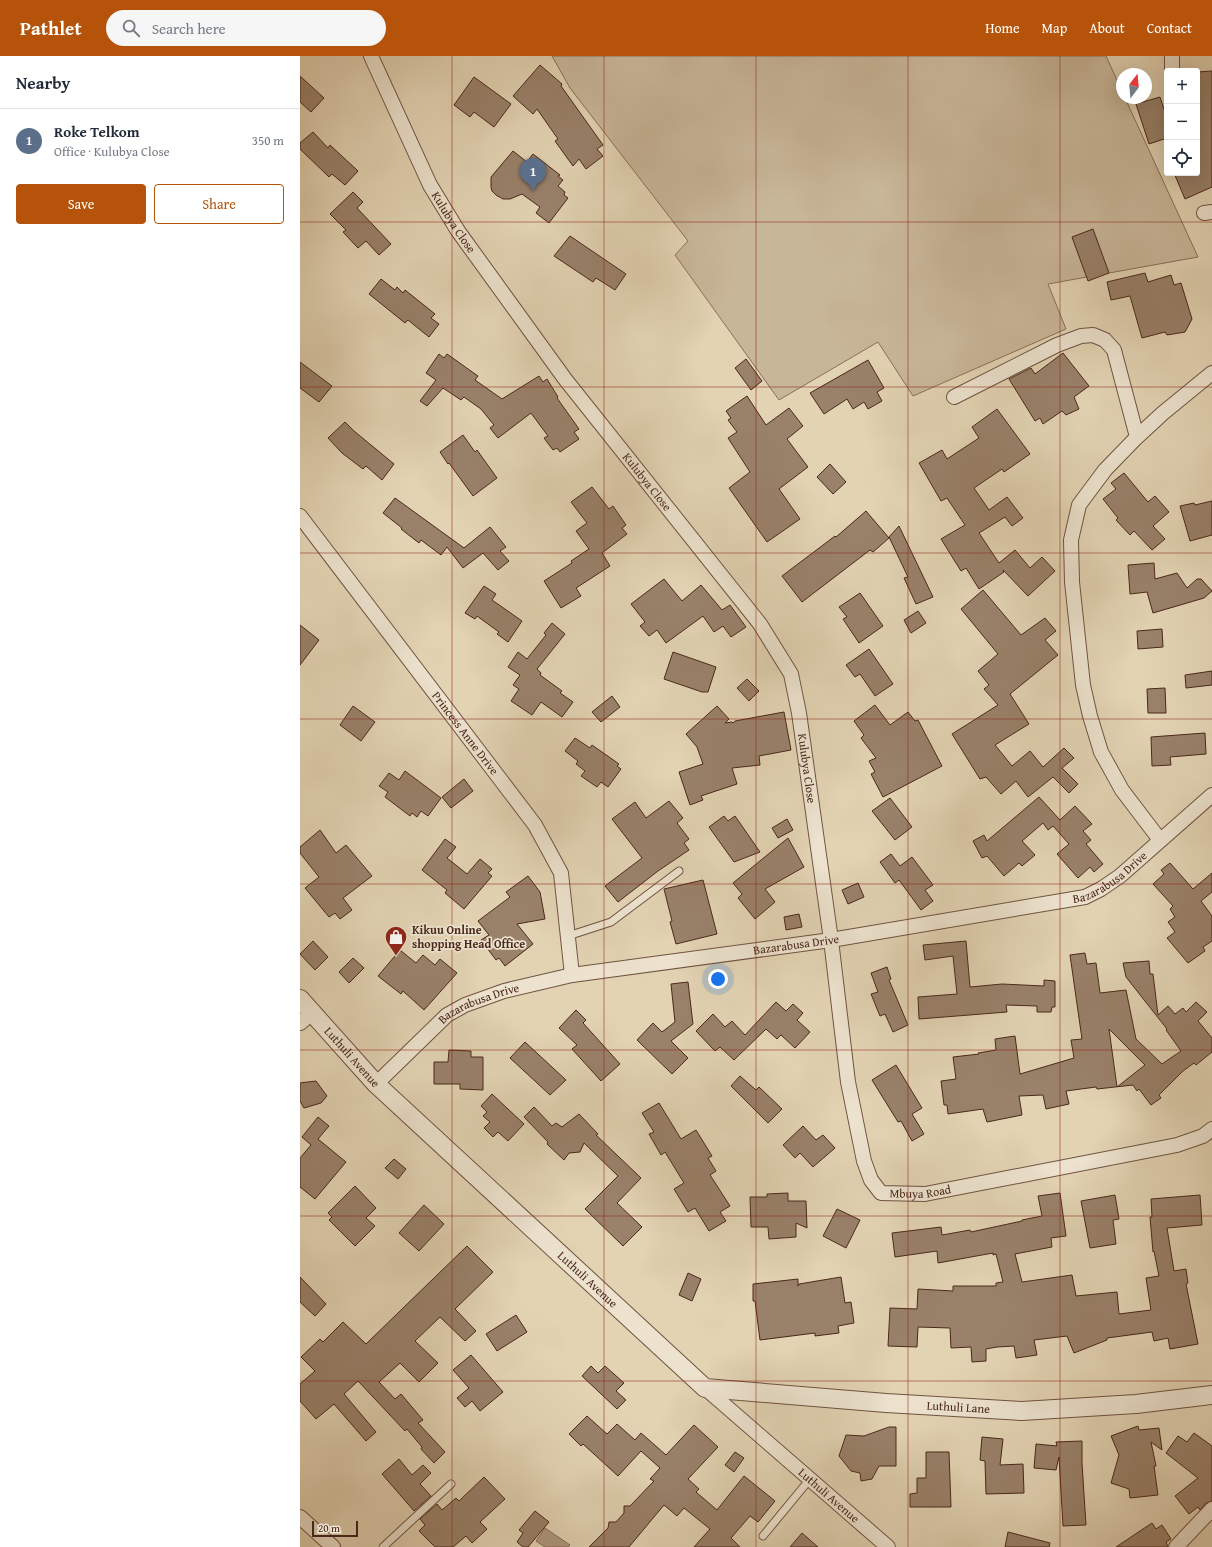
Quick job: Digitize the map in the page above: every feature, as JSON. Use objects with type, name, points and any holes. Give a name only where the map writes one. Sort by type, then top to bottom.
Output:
[{"type":"street","name":"Kulubya Close","points":[[371,56],[430,185],[458,231],[565,379],[760,624],[791,674],[799,713],[831,940]]},
{"type":"street","points":[[1172,56],[1172,68]]},
{"type":"street","points":[[954,396],[1057,345],[1081,336],[1094,335],[1105,340],[1114,350],[1137,437]]},
{"type":"street","points":[[1160,840],[1122,790],[1101,752],[1090,716],[1083,685],[1072,582],[1071,540],[1079,505],[1105,470],[1163,413],[1212,373]]},
{"type":"street","name":"Princess Anne Drive","points":[[300,516],[535,825],[561,873],[572,975]]},
{"type":"street","name":"Bazarabusa Drive","points":[[376,1084],[447,1015],[465,1005],[504,991],[572,975],[831,940],[1085,897],[1101,889],[1120,876],[1212,795]]},
{"type":"street","name":"Mbuya Road","points":[[831,940],[848,1082],[864,1161],[871,1180],[881,1193],[924,1194],[1055,1169],[1177,1145],[1203,1136],[1212,1129]]},
{"type":"street","name":"Luthuli Avenue","points":[[300,999],[306,1018],[376,1084],[705,1388],[888,1547]]},
{"type":"street","name":"Luthuli Lane","points":[[705,1388],[886,1403],[1022,1411],[1136,1404],[1212,1395]]},
{"type":"street","points":[[1176,1547],[1212,1509]]},
{"type":"street","points":[[300,1517],[333,1547]]},
{"type":"lane","points":[[568,936],[611,922],[679,871]]},
{"type":"lane","points":[[763,1536],[810,1479]]},
{"type":"lane","points":[[383,1547],[451,1484]]},
{"type":"shaded area","points":[[552,56],[1106,56],[1116,78],[1116,104],[1128,104],[1198,257],[1048,284],[1066,329],[913,396],[878,342],[779,400],[675,255],[688,241],[570,88]]},
{"type":"shaded area","points":[[545,1528],[570,1545],[568,1547],[545,1547],[536,1541]]},
{"type":"building","points":[[540,65],[562,84],[561,86],[603,145],[597,149],[603,156],[586,169],[579,159],[573,166],[555,141],[558,139],[537,109],[533,114],[513,96]]},
{"type":"building","points":[[1212,71],[1212,187],[1185,199],[1175,176],[1200,176],[1200,72]]},
{"type":"building","points":[[300,76],[324,98],[311,112],[300,102]]},
{"type":"building","points":[[474,77],[511,104],[494,127],[474,112],[470,117],[454,105]]},
{"type":"building","points":[[1160,97],[1164,109],[1164,139],[1149,144],[1136,104],[1152,104],[1152,99]]},
{"type":"building","points":[[313,132],[328,148],[330,145],[358,171],[345,185],[332,174],[329,177],[300,149],[300,143]]},
{"type":"building","points":[[513,151],[527,162],[533,154],[560,175],[558,176],[563,180],[558,186],[565,192],[564,195],[568,198],[549,223],[536,213],[540,207],[522,194],[510,199],[503,199],[492,191],[491,177]]},
{"type":"building","points":[[353,192],[363,202],[357,208],[391,244],[379,255],[366,241],[358,248],[343,232],[346,230],[330,214]]},
{"type":"building","points":[[1093,229],[1109,273],[1088,281],[1072,237]]},
{"type":"building","points":[[570,236],[626,274],[615,290],[596,278],[593,282],[554,256]]},
{"type":"building","points":[[1145,273],[1148,282],[1171,275],[1174,285],[1181,283],[1192,319],[1185,332],[1167,335],[1165,332],[1142,338],[1130,296],[1111,300],[1107,282]]},
{"type":"building","points":[[381,279],[395,290],[397,287],[403,293],[405,290],[435,314],[431,318],[439,324],[429,337],[408,320],[405,323],[369,294]]},
{"type":"building","points":[[1063,353],[1089,386],[1074,397],[1079,409],[1066,415],[1062,411],[1043,424],[1040,418],[1035,421],[1009,379],[1031,368],[1035,374]]},
{"type":"building","points":[[439,354],[444,358],[447,354],[478,376],[475,380],[502,399],[539,376],[543,382],[547,379],[558,397],[557,398],[579,429],[574,432],[579,439],[560,452],[557,448],[553,450],[544,438],[548,436],[531,413],[498,438],[490,428],[494,425],[481,409],[464,397],[461,400],[443,388],[427,406],[420,401],[436,380],[426,373]]},
{"type":"building","points":[[746,359],[762,381],[751,390],[735,368]]},
{"type":"building","points":[[868,360],[884,388],[877,392],[882,401],[868,409],[864,402],[853,409],[847,399],[824,414],[810,393]]},
{"type":"building","points":[[300,362],[332,386],[319,402],[300,388]]},
{"type":"building","points":[[747,396],[766,425],[789,408],[803,426],[787,439],[808,467],[779,489],[800,519],[767,542],[729,488],[750,472],[728,438],[737,432],[728,420],[731,418],[726,411]]},
{"type":"building","points":[[997,409],[1030,454],[1004,472],[1002,469],[974,488],[989,510],[1007,497],[1023,518],[1012,526],[1005,517],[979,533],[999,563],[1015,550],[1030,568],[1042,557],[1055,571],[1028,596],[1003,570],[1004,572],[979,589],[966,568],[961,571],[941,539],[965,525],[947,498],[941,501],[919,463],[942,450],[947,459],[979,438],[972,427]]},
{"type":"building","points":[[345,422],[394,464],[382,480],[366,466],[363,469],[342,453],[328,438]]},
{"type":"building","points":[[463,435],[475,452],[477,450],[497,478],[473,496],[440,452]]},
{"type":"building","points":[[830,464],[846,482],[833,494],[817,477]]},
{"type":"building","points":[[1124,473],[1148,502],[1155,496],[1169,512],[1153,526],[1165,539],[1152,550],[1134,531],[1130,535],[1116,520],[1118,518],[1103,499],[1116,489],[1111,483]]},
{"type":"building","points":[[592,487],[609,509],[613,506],[626,525],[622,528],[627,534],[602,553],[610,566],[576,588],[581,596],[561,608],[544,581],[572,563],[571,561],[589,549],[576,531],[587,523],[571,502]]},
{"type":"building","points":[[395,498],[464,548],[490,527],[506,547],[500,551],[509,561],[498,570],[483,553],[463,568],[447,547],[441,555],[421,540],[419,543],[383,513]]},
{"type":"building","points":[[1212,501],[1212,535],[1190,541],[1180,506],[1194,503],[1195,505]]},
{"type":"building","points":[[866,511],[889,538],[873,552],[870,550],[802,602],[782,576],[835,536],[836,537]]},
{"type":"building","points":[[899,526],[933,597],[916,604],[904,578],[908,577],[889,537]]},
{"type":"building","points":[[1154,563],[1155,579],[1177,573],[1187,588],[1197,579],[1201,579],[1212,591],[1204,598],[1153,613],[1147,592],[1130,594],[1128,565]]},
{"type":"building","points":[[664,579],[682,601],[701,585],[722,610],[730,605],[746,627],[731,637],[723,626],[714,632],[703,616],[666,643],[657,630],[649,636],[640,626],[645,622],[631,604]]},
{"type":"building","points":[[484,586],[496,594],[492,600],[522,621],[508,642],[497,634],[499,632],[477,616],[475,619],[465,613]]},
{"type":"building","points":[[983,590],[1021,635],[1045,618],[1056,631],[1045,640],[1058,655],[1010,694],[1029,724],[995,745],[1012,766],[1030,751],[1043,767],[1064,748],[1074,758],[1062,768],[1078,784],[1069,793],[1053,777],[1028,797],[1016,781],[1001,794],[986,777],[980,779],[952,734],[998,705],[984,689],[989,685],[978,671],[998,654],[961,609]]},
{"type":"building","points":[[860,593],[883,626],[859,643],[843,619],[847,617],[839,607]]},
{"type":"building","points":[[918,611],[926,623],[911,633],[904,620]]},
{"type":"building","points":[[552,623],[565,634],[537,669],[541,673],[540,675],[562,691],[560,693],[573,702],[562,717],[541,702],[532,715],[511,701],[519,689],[513,685],[520,675],[508,667],[518,652],[527,659],[546,635],[544,633]]},
{"type":"building","points":[[300,625],[319,640],[300,665]]},
{"type":"building","points":[[1162,629],[1163,647],[1138,649],[1137,631]]},
{"type":"building","points":[[869,649],[893,684],[875,696],[860,674],[855,677],[846,665]]},
{"type":"building","points":[[673,652],[716,667],[708,692],[702,692],[664,679]]},
{"type":"building","points":[[1212,671],[1212,685],[1186,688],[1185,675]]},
{"type":"building","points":[[747,679],[759,691],[749,701],[737,688]]},
{"type":"building","points":[[1165,688],[1166,713],[1148,713],[1147,689]]},
{"type":"building","points":[[612,696],[620,707],[601,722],[592,712]]},
{"type":"building","points":[[875,705],[890,725],[908,712],[915,721],[918,720],[942,766],[883,797],[871,774],[875,772],[869,761],[876,758],[861,738],[864,735],[854,721]]},
{"type":"building","points":[[353,706],[375,722],[361,741],[340,725]]},
{"type":"building","points":[[717,706],[729,719],[725,723],[733,723],[735,721],[784,712],[791,750],[759,756],[760,765],[732,768],[737,784],[701,796],[703,800],[690,805],[679,772],[703,764],[697,747],[686,734]]},
{"type":"building","points":[[1205,733],[1206,754],[1170,757],[1171,765],[1152,766],[1151,737]]},
{"type":"building","points":[[575,738],[590,748],[592,745],[619,764],[617,766],[621,769],[608,787],[601,782],[597,787],[581,776],[585,771],[576,764],[578,761],[565,751]]},
{"type":"building","points":[[405,771],[441,798],[428,816],[421,811],[417,817],[412,813],[410,816],[385,797],[388,792],[379,786],[389,773],[399,780]]},
{"type":"building","points":[[464,779],[473,791],[451,808],[442,797]]},
{"type":"building","points":[[1039,797],[1060,820],[1075,806],[1092,824],[1083,831],[1091,840],[1086,844],[1103,864],[1094,872],[1090,867],[1078,878],[1057,854],[1069,844],[1053,826],[1048,830],[1043,823],[1022,841],[1035,855],[1022,866],[1019,863],[1004,876],[987,856],[982,858],[973,841],[984,835],[987,841]]},
{"type":"building","points":[[890,798],[912,827],[895,840],[872,811]]},
{"type":"building","points":[[669,801],[683,818],[677,823],[689,839],[684,843],[689,850],[658,871],[618,902],[605,886],[642,858],[612,819],[635,802],[646,818]]},
{"type":"building","points":[[724,816],[728,821],[735,816],[760,852],[734,862],[709,827]]},
{"type":"building","points":[[787,819],[793,830],[778,838],[772,828]]},
{"type":"building","points":[[320,830],[336,853],[346,845],[372,876],[343,898],[352,910],[340,919],[335,913],[329,917],[305,888],[319,877],[300,853],[300,847]]},
{"type":"building","points":[[788,838],[804,867],[765,889],[775,902],[755,919],[738,898],[742,894],[733,883]]},
{"type":"building","points":[[445,839],[456,847],[447,858],[467,874],[480,859],[492,869],[488,873],[492,876],[464,909],[445,893],[447,890],[422,870]]},
{"type":"building","points":[[891,854],[900,866],[912,857],[933,885],[925,890],[933,901],[921,910],[899,880],[895,883],[880,862]]},
{"type":"building","points":[[1170,863],[1193,889],[1212,873],[1212,892],[1201,901],[1212,916],[1212,941],[1203,947],[1205,951],[1188,963],[1167,938],[1175,932],[1168,922],[1175,917],[1170,909],[1173,906],[1153,884],[1164,874],[1161,870]]},
{"type":"building","points":[[528,876],[540,892],[545,919],[517,924],[533,944],[505,966],[499,958],[496,960],[481,940],[489,935],[478,921],[510,897],[506,892]]},
{"type":"building","points":[[703,880],[717,934],[676,944],[664,889]]},
{"type":"building","points":[[858,883],[864,897],[848,904],[842,890]]},
{"type":"building","points":[[799,914],[802,927],[786,930],[784,917]]},
{"type":"building","points":[[313,941],[328,957],[315,970],[300,954]]},
{"type":"building","points":[[966,941],[970,987],[1002,984],[1044,986],[1044,980],[1055,981],[1055,1007],[1052,1007],[1051,1012],[1037,1012],[1037,1006],[1006,1005],[1007,1012],[919,1019],[918,997],[957,994],[953,956],[925,960],[923,945]]},
{"type":"building","points":[[400,950],[416,963],[423,955],[435,965],[440,959],[457,973],[424,1010],[403,991],[401,994],[378,976]]},
{"type":"building","points":[[1085,953],[1087,964],[1096,963],[1100,993],[1126,990],[1136,1039],[1162,1064],[1181,1051],[1166,1030],[1167,1029],[1126,977],[1123,963],[1149,961],[1150,974],[1153,974],[1158,1015],[1168,1006],[1175,1014],[1183,1008],[1186,1012],[1196,1002],[1207,1012],[1198,1021],[1212,1038],[1212,1052],[1196,1065],[1194,1063],[1183,1071],[1159,1095],[1161,1098],[1151,1105],[1139,1089],[1137,1091],[1133,1085],[1117,1087],[1097,1089],[1096,1087],[1066,1091],[1069,1104],[1046,1109],[1043,1095],[1019,1096],[1022,1115],[987,1122],[983,1109],[948,1114],[947,1105],[944,1105],[941,1081],[956,1079],[953,1057],[979,1054],[978,1053],[996,1050],[995,1039],[1015,1036],[1020,1074],[1074,1058],[1071,1040],[1082,1039],[1070,955]],"holes":[[[1109,1029],[1145,1065],[1117,1087]]]},
{"type":"building","points":[[353,958],[364,968],[349,983],[339,972]]},
{"type":"building","points":[[887,967],[891,979],[889,980],[908,1025],[893,1032],[885,1014],[880,1016],[871,994],[878,992],[871,973]]},
{"type":"building","points":[[688,982],[693,1024],[671,1041],[688,1058],[672,1074],[637,1040],[653,1023],[662,1032],[675,1022],[671,984]]},
{"type":"building","points":[[776,1002],[786,1011],[793,1004],[803,1013],[797,1020],[810,1032],[795,1048],[781,1035],[777,1039],[766,1029],[734,1060],[720,1047],[715,1051],[696,1031],[713,1014],[725,1027],[732,1021],[745,1035]]},
{"type":"building","points":[[576,1010],[586,1020],[583,1023],[620,1064],[601,1081],[572,1049],[577,1045],[559,1028]]},
{"type":"building","points":[[525,1042],[566,1080],[550,1095],[510,1058]]},
{"type":"building","points":[[449,1050],[471,1051],[471,1057],[483,1057],[483,1090],[460,1089],[460,1084],[434,1084],[434,1062],[448,1062]]},
{"type":"building","points":[[896,1065],[922,1108],[912,1114],[924,1134],[912,1141],[901,1121],[898,1122],[872,1080]]},
{"type":"building","points":[[740,1076],[756,1090],[759,1087],[782,1109],[768,1123],[731,1086]]},
{"type":"building","points":[[316,1081],[327,1096],[321,1103],[304,1108],[300,1101],[300,1083]]},
{"type":"building","points":[[492,1094],[524,1124],[508,1141],[498,1132],[493,1137],[484,1128],[490,1122],[483,1116],[487,1112],[481,1106]]},
{"type":"building","points":[[659,1103],[681,1139],[696,1130],[712,1156],[708,1158],[716,1171],[710,1175],[730,1206],[720,1212],[726,1221],[709,1231],[695,1208],[688,1212],[674,1189],[684,1183],[665,1152],[661,1155],[649,1134],[654,1132],[642,1113]]},
{"type":"building","points":[[534,1107],[552,1126],[556,1123],[562,1127],[579,1114],[598,1134],[596,1135],[641,1178],[617,1203],[642,1227],[623,1246],[585,1209],[618,1176],[584,1143],[580,1152],[569,1153],[564,1160],[547,1144],[548,1142],[524,1117]]},
{"type":"building","points":[[318,1117],[329,1126],[318,1139],[346,1162],[315,1199],[300,1187],[300,1158],[311,1145],[302,1137]]},
{"type":"building","points":[[803,1126],[816,1140],[823,1135],[835,1148],[813,1167],[800,1153],[795,1158],[783,1145]]},
{"type":"building","points":[[394,1159],[406,1169],[398,1179],[385,1168]]},
{"type":"building","points":[[355,1186],[376,1208],[366,1218],[375,1226],[355,1246],[329,1220],[332,1217],[328,1213]]},
{"type":"building","points":[[788,1193],[788,1201],[806,1201],[807,1228],[796,1223],[796,1237],[769,1239],[768,1227],[751,1227],[750,1197],[767,1197],[767,1194]]},
{"type":"building","points":[[1060,1193],[1066,1236],[1051,1238],[1052,1247],[1015,1254],[1022,1282],[1072,1275],[1076,1296],[1117,1292],[1119,1314],[1151,1310],[1146,1278],[1159,1276],[1154,1251],[1153,1252],[1150,1217],[1152,1217],[1151,1199],[1200,1195],[1202,1225],[1167,1228],[1174,1271],[1186,1269],[1188,1283],[1186,1284],[1198,1344],[1170,1349],[1168,1338],[1154,1341],[1152,1332],[1107,1338],[1107,1340],[1074,1353],[1067,1336],[1034,1340],[1037,1355],[1016,1358],[1014,1346],[997,1347],[986,1349],[986,1361],[972,1362],[971,1347],[951,1348],[950,1328],[918,1327],[917,1347],[888,1346],[890,1308],[917,1309],[918,1289],[953,1291],[953,1286],[996,1286],[996,1283],[1003,1282],[996,1254],[993,1255],[993,1253],[938,1263],[937,1251],[895,1257],[892,1233],[941,1227],[942,1235],[970,1230],[971,1232],[1022,1221],[1042,1216],[1038,1196]]},
{"type":"building","points":[[1115,1195],[1119,1219],[1113,1220],[1116,1244],[1090,1248],[1081,1201]]},
{"type":"building","points":[[424,1205],[444,1224],[419,1251],[399,1233]]},
{"type":"building","points":[[837,1209],[860,1220],[846,1248],[823,1236]]},
{"type":"building","points":[[467,1246],[493,1272],[455,1309],[476,1331],[465,1341],[440,1317],[415,1341],[438,1363],[419,1382],[400,1363],[379,1382],[395,1399],[401,1394],[423,1420],[418,1423],[445,1452],[434,1463],[421,1449],[422,1447],[407,1429],[405,1431],[358,1381],[344,1394],[376,1432],[366,1441],[334,1404],[316,1419],[300,1401],[300,1384],[315,1371],[301,1357],[320,1339],[323,1342],[343,1322],[366,1344]]},
{"type":"building","points":[[688,1273],[701,1279],[692,1301],[679,1295]]},
{"type":"building","points":[[300,1277],[326,1304],[315,1316],[300,1302]]},
{"type":"building","points":[[841,1277],[845,1303],[851,1302],[854,1323],[838,1326],[839,1333],[815,1336],[815,1333],[760,1340],[755,1301],[753,1301],[753,1284],[798,1279],[798,1286],[799,1284]]},
{"type":"building","points":[[516,1315],[527,1332],[497,1351],[486,1334]]},
{"type":"building","points":[[471,1355],[503,1392],[480,1411],[472,1401],[465,1407],[457,1398],[469,1388],[453,1370]]},
{"type":"building","points":[[591,1366],[598,1373],[605,1366],[624,1383],[616,1391],[626,1400],[617,1409],[582,1376]]},
{"type":"building","points":[[587,1416],[607,1434],[617,1424],[635,1440],[641,1433],[666,1455],[694,1425],[718,1447],[688,1479],[699,1489],[696,1492],[717,1510],[744,1476],[775,1501],[758,1522],[750,1516],[731,1538],[740,1547],[694,1547],[710,1529],[684,1508],[677,1516],[664,1505],[629,1547],[589,1547],[608,1528],[609,1522],[616,1522],[624,1513],[624,1506],[630,1506],[654,1481],[650,1479],[660,1468],[641,1451],[618,1476],[583,1444],[581,1446],[569,1434]]},
{"type":"building","points":[[1138,1426],[1139,1430],[1159,1428],[1162,1450],[1151,1442],[1156,1466],[1154,1466],[1158,1495],[1130,1498],[1129,1489],[1111,1483],[1119,1455],[1111,1436]]},
{"type":"building","points":[[889,1427],[896,1427],[896,1466],[879,1466],[872,1479],[861,1481],[860,1473],[851,1471],[839,1456],[846,1435],[864,1436]]},
{"type":"building","points":[[1194,1433],[1212,1446],[1212,1501],[1206,1503],[1200,1510],[1198,1507],[1189,1514],[1175,1496],[1198,1478],[1166,1453],[1178,1436],[1187,1442]]},
{"type":"building","points":[[982,1437],[1003,1439],[1000,1465],[1023,1464],[1024,1493],[986,1494],[985,1461],[980,1460]]},
{"type":"building","points":[[1082,1441],[1086,1525],[1063,1526],[1059,1457],[1056,1470],[1034,1468],[1036,1444],[1057,1446],[1056,1442]]},
{"type":"building","points":[[735,1452],[744,1458],[734,1472],[725,1465]]},
{"type":"building","points":[[926,1452],[949,1452],[951,1507],[910,1507],[910,1494],[917,1493],[917,1478],[926,1478]]},
{"type":"building","points":[[399,1459],[412,1475],[423,1465],[431,1473],[420,1484],[431,1496],[414,1511],[382,1474]]},
{"type":"building","points":[[484,1477],[505,1499],[480,1522],[487,1529],[472,1543],[466,1536],[453,1547],[435,1547],[419,1531],[425,1525],[420,1519],[437,1504],[442,1510],[456,1498],[459,1501]]},
{"type":"building","points":[[535,1511],[549,1522],[528,1547],[523,1547],[517,1542],[523,1533],[519,1530]]},
{"type":"building","points":[[1152,1523],[1156,1529],[1162,1525],[1171,1539],[1166,1542],[1168,1547],[1116,1547]]},
{"type":"building","points":[[1008,1532],[1050,1543],[1049,1547],[1005,1547]]},
{"type":"building","points":[[802,1533],[818,1547],[790,1547]]},
{"type":"place","name":"Roke Telkom","points":[[533,191]]},
{"type":"place","name":"Kikuu Online shopping Head Office","points":[[396,956]]}]
